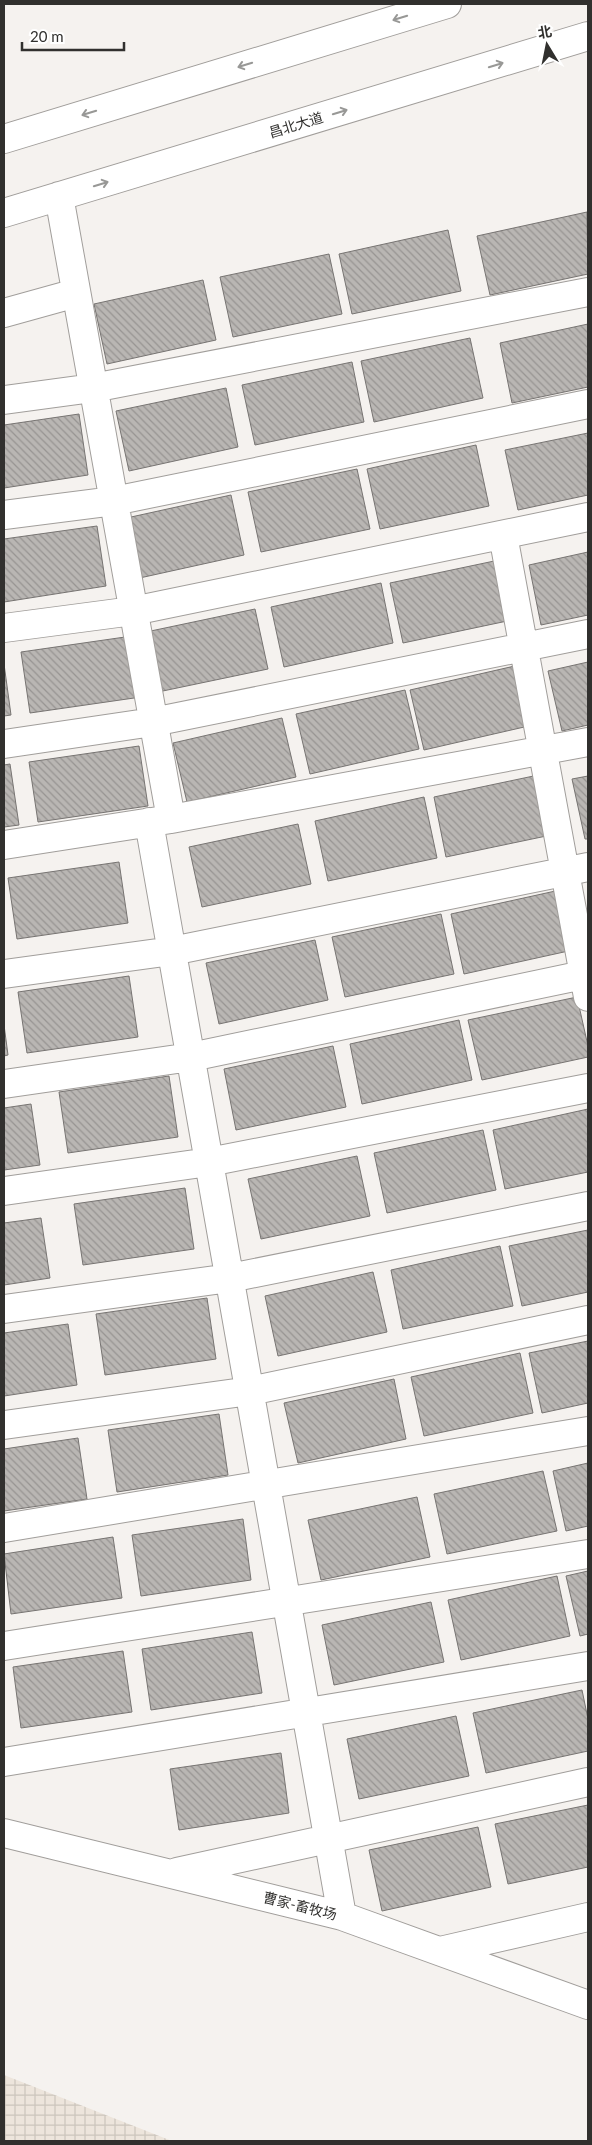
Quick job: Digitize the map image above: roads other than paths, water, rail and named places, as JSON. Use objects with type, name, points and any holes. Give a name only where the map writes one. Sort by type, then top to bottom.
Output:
[{"type":"street","points":[[4,139],[447,4]]},
{"type":"street","name":"昌北大道","points":[[4,213],[588,36]]},
{"type":"street","points":[[59,196],[153,722],[172,951],[342,1916]]},
{"type":"street","points":[[4,400],[93,388],[588,292]]},
{"type":"street","points":[[4,313],[76,293]]},
{"type":"street","points":[[4,514],[114,500],[588,404]]},
{"type":"street","points":[[4,628],[133,611],[588,517]]},
{"type":"street","points":[[4,1084],[191,1057],[587,982],[577,869],[542,750],[503,535]]},
{"type":"street","points":[[4,744],[153,722],[588,634]]},
{"type":"street","points":[[4,845],[160,820],[588,742]]},
{"type":"street","points":[[4,974],[172,951],[577,869]]},
{"type":"street","points":[[4,1191],[209,1162],[588,1088]]},
{"type":"street","points":[[4,1309],[230,1278],[588,1206]]},
{"type":"street","points":[[4,1424],[250,1390],[588,1320]]},
{"type":"street","points":[[4,1528],[588,1431]]},
{"type":"street","points":[[4,1646],[588,1554]]},
{"type":"street","points":[[4,1762],[588,1666]]},
{"type":"street","points":[[170,1874],[588,1782]]},
{"type":"street","name":"曹家-畜牧场","points":[[4,1833],[342,1916],[588,2005]]},
{"type":"street","points":[[440,1952],[588,1917]]}]
